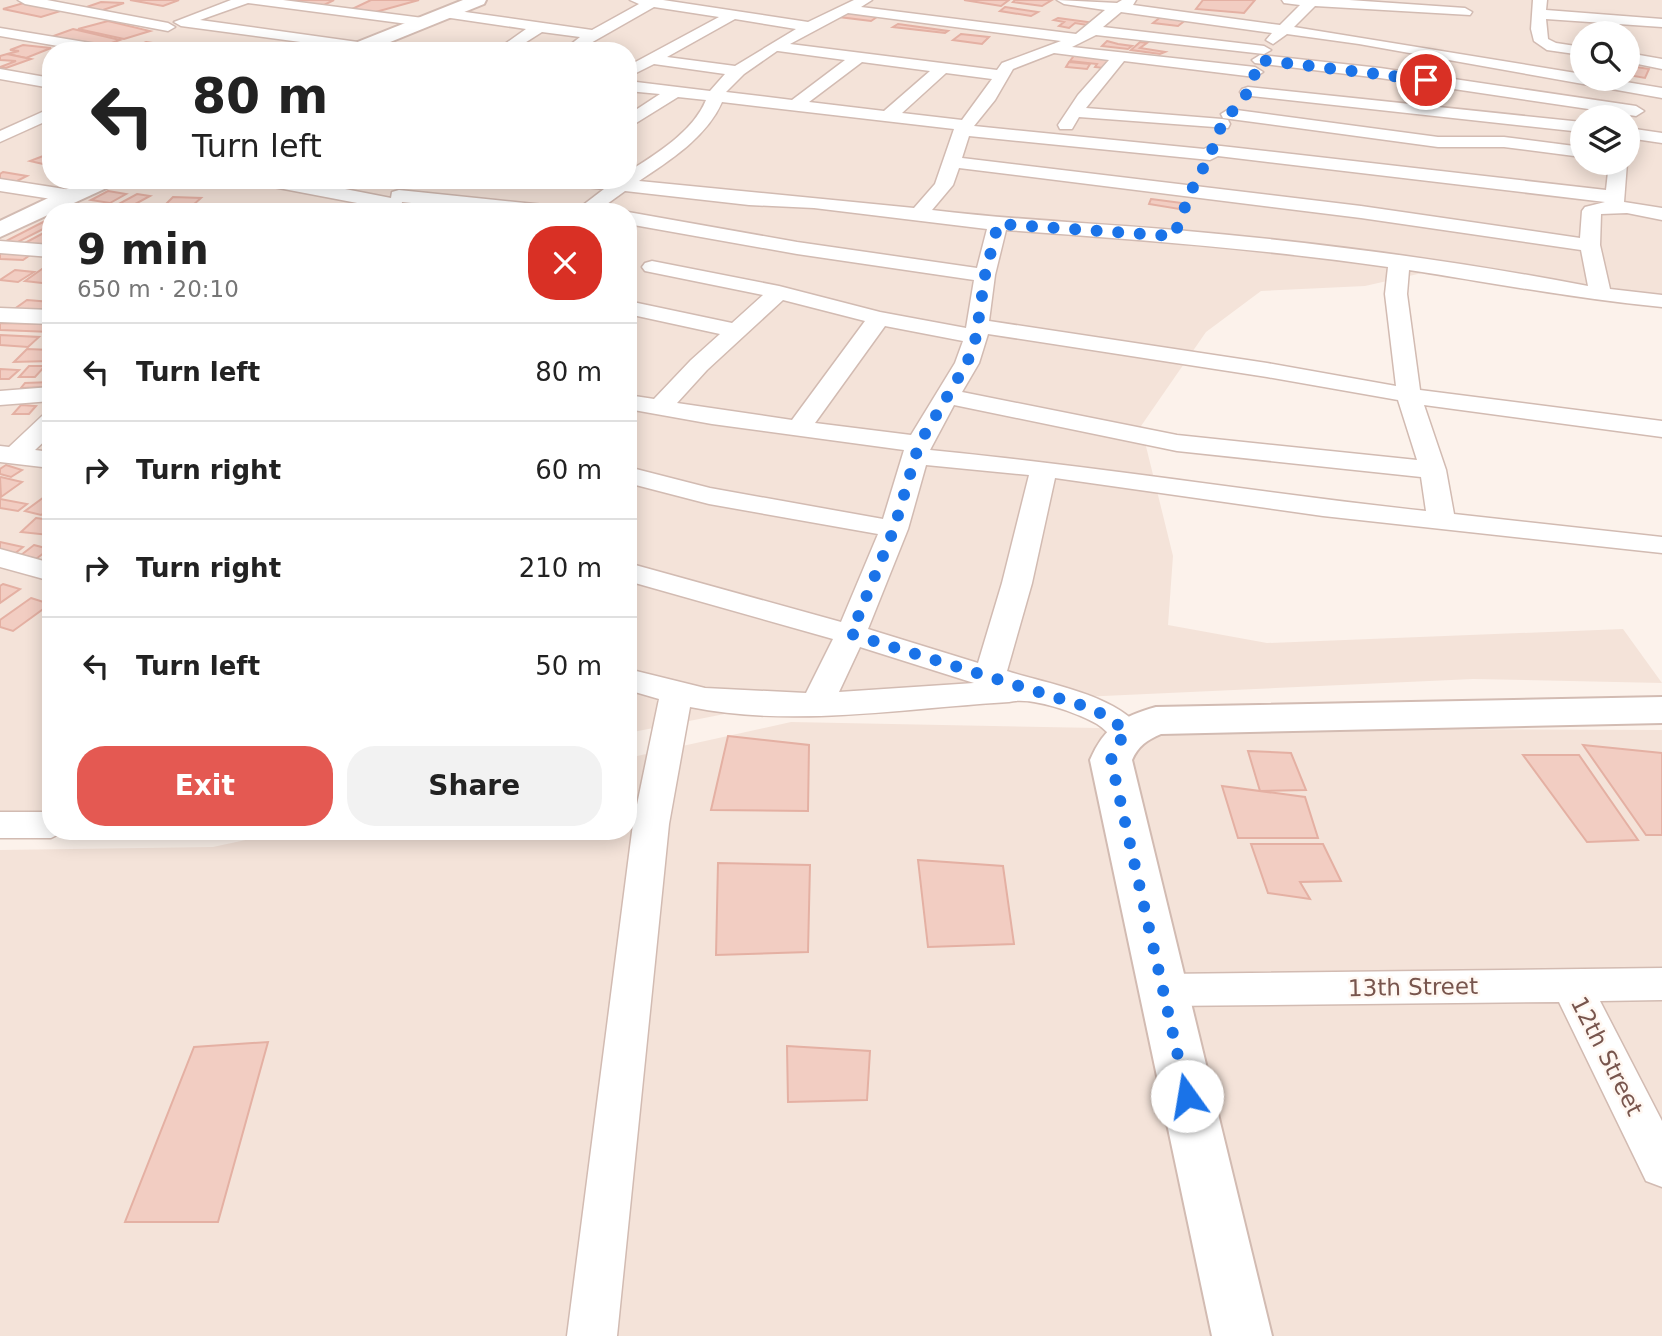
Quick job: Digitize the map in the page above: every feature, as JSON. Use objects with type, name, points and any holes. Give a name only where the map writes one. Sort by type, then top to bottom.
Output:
[{"type":"street","points":[[25,0],[174,24],[320,42]]},
{"type":"street","points":[[127,42],[244,0]]},
{"type":"street","points":[[251,0],[423,22]]},
{"type":"street","points":[[371,42],[478,0]]},
{"type":"street","points":[[637,173],[685,139],[710,108],[713,97],[738,71],[811,27],[865,0]]},
{"type":"street","points":[[1064,0],[1126,4],[1179,15],[1359,40],[1447,49],[1662,93]]},
{"type":"street","points":[[1179,15],[1195,0]]},
{"type":"street","points":[[1287,0],[1310,3],[1341,1],[1402,4],[1465,12]]},
{"type":"street","points":[[582,42],[654,2],[811,27]]},
{"type":"street","points":[[1174,236],[1227,117],[1248,92],[1260,61],[1283,29],[1310,3]]},
{"type":"street","points":[[919,214],[944,185],[963,128],[987,100],[1007,66],[1055,49],[1086,34],[1106,15],[1126,4]]},
{"type":"street","points":[[1359,40],[1402,4]]},
{"type":"street","points":[[1609,4],[1662,10]]},
{"type":"street","points":[[637,66],[736,16],[765,5]]},
{"type":"street","points":[[845,9],[1086,34],[1260,61],[1426,80],[1648,113]]},
{"type":"street","points":[[444,13],[595,35]]},
{"type":"street","points":[[1540,14],[1662,23]]},
{"type":"street","points":[[1540,14],[1558,31]]},
{"type":"street","points":[[1540,14],[1541,41],[1545,45],[1570,49]]},
{"type":"street","points":[[516,42],[538,27]]},
{"type":"street","points":[[0,32],[61,42]]},
{"type":"street","points":[[264,42],[279,35]]},
{"type":"street","points":[[778,47],[1001,75]]},
{"type":"street","points":[[1055,49],[1119,58],[1260,61]]},
{"type":"street","points":[[794,106],[859,57]]},
{"type":"street","points":[[1056,141],[1079,105],[1119,58]]},
{"type":"street","points":[[649,59],[738,71]]},
{"type":"street","points":[[1640,60],[1662,64]]},
{"type":"street","points":[[888,116],[942,68]]},
{"type":"street","points":[[0,74],[42,81]]},
{"type":"street","points":[[11,94],[42,83]]},
{"type":"street","points":[[637,87],[888,116],[1056,141],[1203,168],[1483,229],[1590,245]]},
{"type":"street","points":[[637,117],[674,92]]},
{"type":"street","points":[[1248,92],[1570,126]]},
{"type":"street","points":[[1079,105],[1227,117],[1456,144],[1504,142],[1570,150]]},
{"type":"street","points":[[1385,135],[1396,107]]},
{"type":"street","points":[[0,137],[42,117]]},
{"type":"street","points":[[1640,135],[1662,138]]},
{"type":"street","points":[[650,146],[671,148]]},
{"type":"street","points":[[953,162],[1203,168],[1485,181],[1614,202],[1662,214]]},
{"type":"street","points":[[1614,202],[1617,175]]},
{"type":"street","points":[[1483,229],[1485,181]]},
{"type":"street","points":[[637,184],[748,199],[814,202],[998,224],[1298,248],[1533,282],[1600,295],[1662,301]]},
{"type":"street","points":[[0,185],[71,197]]},
{"type":"street","points":[[58,203],[87,189]]},
{"type":"street","points":[[333,189],[454,203]]},
{"type":"street","points":[[599,203],[616,189]]},
{"type":"street","points":[[748,199],[644,272],[790,295],[879,318],[1280,372],[1409,396],[1662,429]]},
{"type":"street","points":[[1600,295],[1590,245],[1592,211],[1614,202]]},
{"type":"street","points":[[0,230],[42,210]]},
{"type":"street","points":[[637,220],[845,255],[985,275]]},
{"type":"street","points":[[818,702],[851,634],[894,529],[917,450],[967,363],[977,331],[985,275],[998,224]]},
{"type":"street","points":[[1533,236],[1533,282]]},
{"type":"street","points":[[0,247],[42,250]]},
{"type":"street","points":[[660,408],[735,330],[823,276],[845,255]]},
{"type":"street","points":[[1399,262],[1396,294],[1409,396],[1433,470],[1441,521]]},
{"type":"street","points":[[637,309],[735,330]]},
{"type":"street","points":[[0,315],[42,317]]},
{"type":"street","points":[[799,428],[879,318]]},
{"type":"street","points":[[0,398],[42,395]]},
{"type":"street","points":[[947,396],[1177,443],[1433,470]]},
{"type":"street","points":[[637,404],[799,428],[917,450],[1187,490],[1662,545]]},
{"type":"street","points":[[8,455],[42,428]]},
{"type":"street","points":[[8,455],[42,459]]},
{"type":"street","points":[[989,678],[1017,583],[1044,469]]},
{"type":"street","points":[[637,477],[709,496],[894,529]]},
{"type":"street","points":[[0,558],[42,570]]},
{"type":"street","points":[[637,575],[851,634],[1024,690],[1084,706],[1109,717],[1127,733]]},
{"type":"street","points":[[637,682],[676,694],[732,702],[818,702],[1024,690]]},
{"type":"street","points":[[592,1336],[640,824],[676,694]]},
{"type":"street","points":[[1242,1336],[1111,760],[1117,744],[1127,733],[1156,721],[1662,710]]},
{"type":"street","points":[[0,825],[42,825]]},
{"type":"street","name":"13th Street","points":[[1163,990],[1662,984]]},
{"type":"street","name":"12th Street","points":[[1571,985],[1662,1166]]},
{"type":"shaded area","points":[[0,0],[1662,0],[1662,303],[1431,271],[1365,286],[1261,291],[1206,332],[1141,426],[1173,556],[1168,625],[1267,643],[1623,629],[1662,683],[1473,679],[930,704],[775,704],[637,731],[637,203],[42,203],[42,829],[0,828]]},
{"type":"shaded area","points":[[791,722],[1098,728],[1662,730],[1662,1336],[0,1336],[0,850],[213,847],[245,840],[637,840],[637,756]]},
{"type":"building","points":[[130,0],[179,0],[163,6]]},
{"type":"building","points":[[278,0],[334,0],[320,7]]},
{"type":"building","points":[[371,0],[419,0],[372,13],[350,10]]},
{"type":"building","points":[[964,0],[1009,0],[1001,6]]},
{"type":"building","points":[[1052,0],[1042,6],[1013,2]]},
{"type":"building","points":[[1203,0],[1255,0],[1244,13],[1196,9]]},
{"type":"building","points":[[27,2],[64,10],[41,17],[3,9]]},
{"type":"building","points":[[101,2],[124,3],[100,11],[81,9]]},
{"type":"building","points":[[1005,7],[1038,12],[1031,16],[1000,11]]},
{"type":"building","points":[[849,11],[880,15],[871,21],[839,17]]},
{"type":"building","points":[[1162,16],[1187,19],[1178,26],[1153,23]]},
{"type":"building","points":[[1058,18],[1095,23],[1093,26],[1075,23],[1069,28],[1059,26],[1064,22],[1054,20]]},
{"type":"building","points":[[108,21],[150,31],[124,39],[78,29]]},
{"type":"building","points":[[898,24],[948,31],[945,33],[893,27]]},
{"type":"building","points":[[73,29],[120,40],[76,42],[48,38]]},
{"type":"building","points":[[961,34],[989,37],[982,44],[953,40]]},
{"type":"building","points":[[1107,41],[1132,46],[1128,49],[1102,46]]},
{"type":"building","points":[[1140,42],[1147,43],[1140,48],[1165,52],[1160,54],[1131,50]]},
{"type":"building","points":[[23,45],[42,47],[42,52],[26,58],[7,54],[19,51],[10,50]]},
{"type":"building","points":[[1076,53],[1112,58],[1103,68],[1095,67],[1097,64],[1070,61]]},
{"type":"building","points":[[7,54],[31,59],[6,68],[0,67],[16,61],[0,60],[0,56]]},
{"type":"building","points":[[1069,62],[1090,64],[1087,69],[1066,67]]},
{"type":"building","points":[[1640,68],[1649,69],[1645,78],[1640,77]]},
{"type":"building","points":[[42,156],[42,164],[30,161]]},
{"type":"building","points":[[3,172],[27,176],[13,183],[0,181],[0,174]]},
{"type":"building","points":[[108,191],[126,194],[110,203],[91,200]]},
{"type":"building","points":[[137,194],[150,196],[137,203],[120,203]]},
{"type":"building","points":[[173,197],[201,198],[195,203],[167,203]]},
{"type":"building","points":[[1151,199],[1182,203],[1179,209],[1149,204]]},
{"type":"building","points":[[42,223],[42,230],[12,245],[2,243]]},
{"type":"building","points":[[42,234],[42,248],[21,245]]},
{"type":"building","points":[[0,253],[30,255],[23,260],[0,259]]},
{"type":"building","points":[[42,269],[42,283],[25,281]]},
{"type":"building","points":[[15,270],[34,272],[18,282],[0,280]]},
{"type":"building","points":[[27,300],[42,301],[42,312],[13,310]]},
{"type":"building","points":[[0,323],[42,324],[42,332],[0,330]]},
{"type":"building","points":[[0,335],[39,337],[28,347],[0,345]]},
{"type":"building","points":[[27,349],[42,350],[42,361],[14,362]]},
{"type":"building","points":[[29,366],[42,366],[35,377],[19,377]]},
{"type":"building","points":[[0,369],[19,370],[9,379],[0,379]]},
{"type":"building","points":[[42,382],[42,387],[21,388],[25,383]]},
{"type":"building","points":[[21,405],[36,406],[29,414],[13,414]]},
{"type":"building","points":[[6,465],[22,470],[11,477],[0,474],[0,469]]},
{"type":"building","points":[[1,477],[22,482],[1,497]]},
{"type":"building","points":[[0,499],[27,504],[18,511],[0,508]]},
{"type":"building","points":[[42,499],[42,514],[25,511]]},
{"type":"building","points":[[36,518],[42,519],[42,534],[21,532]]},
{"type":"building","points":[[0,542],[23,547],[13,555],[0,552]]},
{"type":"building","points":[[34,545],[42,547],[42,554],[36,559],[21,555]]},
{"type":"building","points":[[3,584],[20,589],[0,603],[0,586]]},
{"type":"building","points":[[31,598],[42,601],[42,610],[13,631],[0,627],[0,620]]},
{"type":"building","points":[[728,736],[809,745],[808,811],[711,810]]},
{"type":"building","points":[[1583,745],[1662,753],[1662,835],[1646,835]]},
{"type":"building","points":[[1248,751],[1291,753],[1306,790],[1260,791]]},
{"type":"building","points":[[1523,755],[1579,755],[1638,840],[1587,842]]},
{"type":"building","points":[[1222,786],[1305,797],[1318,838],[1238,838]]},
{"type":"building","points":[[1251,844],[1323,844],[1341,881],[1300,882],[1310,899],[1268,893]]},
{"type":"building","points":[[918,860],[1003,866],[1014,944],[928,947]]},
{"type":"building","points":[[718,863],[810,865],[808,952],[716,955]]},
{"type":"building","points":[[268,1042],[218,1222],[125,1222],[194,1047]]},
{"type":"building","points":[[787,1046],[870,1051],[867,1100],[788,1102]]},
{"type":"route","points":[[1187,1096],[1111,760],[1117,744],[1127,733],[1109,717],[1084,706],[1024,690],[851,634],[894,529],[919,444],[967,363],[976,337],[985,275],[998,224],[1174,236],[1191,191],[1210,155],[1222,124],[1248,92],[1260,60],[1426,80]]}]
